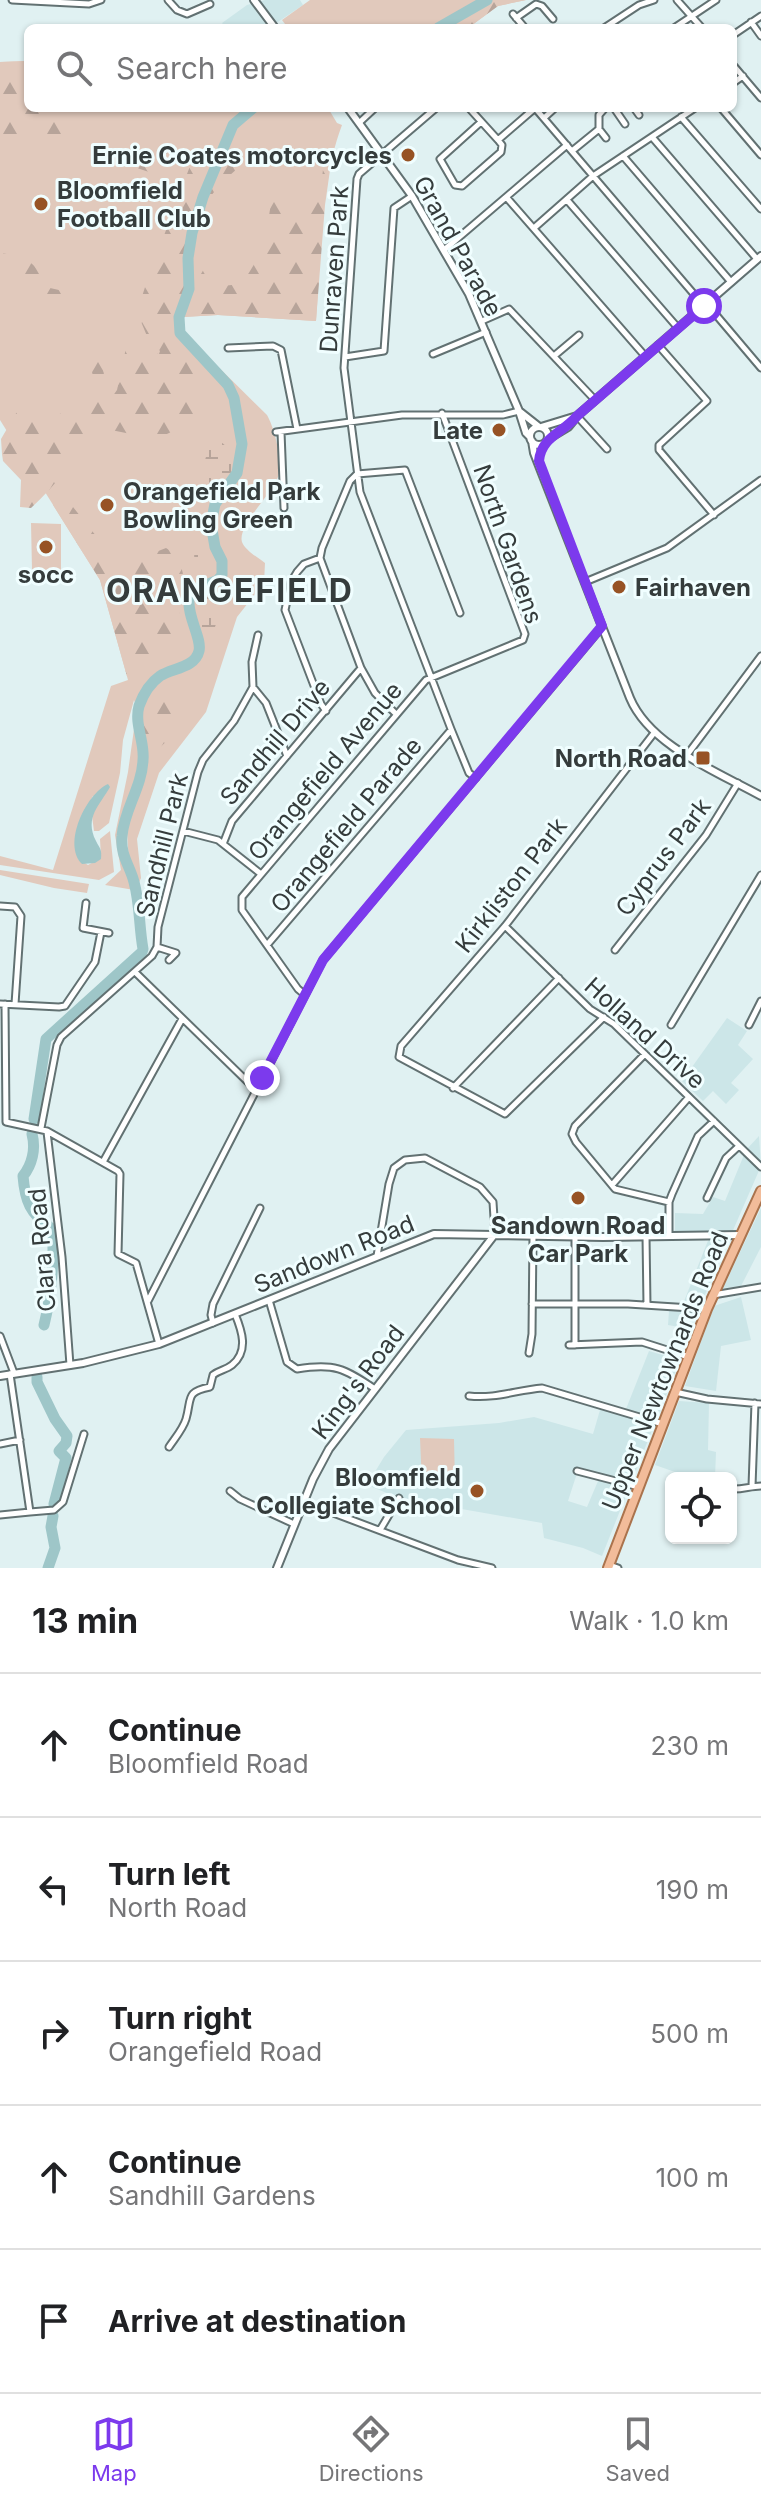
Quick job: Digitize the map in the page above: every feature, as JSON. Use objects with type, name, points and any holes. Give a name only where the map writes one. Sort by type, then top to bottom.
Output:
[{"type":"main road","name":"Upper Newtownards Road","points":[[612,1567],[712,1295],[761,1191]]},
{"type":"street","points":[[12,0],[89,4],[101,0]]},
{"type":"street","points":[[168,0],[187,14],[205,4]]},
{"type":"street","points":[[255,0],[272,24]]},
{"type":"street","points":[[610,24],[639,5],[654,0]]},
{"type":"street","points":[[677,0],[698,24]]},
{"type":"street","points":[[680,24],[716,0]]},
{"type":"street","points":[[521,24],[514,16],[536,4],[542,6],[553,19]]},
{"type":"street","points":[[737,32],[761,16]]},
{"type":"street","points":[[751,22],[761,36]]},
{"type":"street","points":[[737,69],[761,98]]},
{"type":"street","points":[[737,80],[743,76]]},
{"type":"street","name":"Grand Parade","points":[[351,112],[412,196],[469,294],[539,461]]},
{"type":"street","points":[[360,122],[371,112]]},
{"type":"street","name":"Dunraven Park","points":[[351,420],[344,368],[356,183],[359,174],[431,112]]},
{"type":"street","points":[[472,112],[502,145],[501,152],[462,186],[455,185],[440,159],[481,122]]},
{"type":"street","points":[[498,140],[530,112]]},
{"type":"street","points":[[539,112],[761,368]]},
{"type":"street","points":[[544,118],[551,112]]},
{"type":"street","points":[[602,112],[599,129],[606,138]]},
{"type":"street","points":[[617,112],[625,124]]},
{"type":"street","points":[[534,228],[593,176],[689,112]]},
{"type":"street","points":[[724,112],[761,155]]},
{"type":"street","points":[[681,117],[761,209]]},
{"type":"street","points":[[572,151],[599,129]]},
{"type":"street","points":[[652,137],[758,259],[761,268]]},
{"type":"street","points":[[444,250],[567,145]]},
{"type":"street","points":[[623,156],[731,282]]},
{"type":"street","points":[[345,357],[381,352],[386,347],[394,208],[412,196]]},
{"type":"street","points":[[507,198],[645,356]]},
{"type":"street","points":[[567,200],[678,328]]},
{"type":"street","points":[[577,416],[539,427],[532,431],[531,439],[537,444],[545,442],[568,427],[758,259]]},
{"type":"street","points":[[482,321],[509,309],[595,400]]},
{"type":"street","points":[[433,354],[486,332]]},
{"type":"street","points":[[554,356],[579,335]]},
{"type":"street","points":[[658,345],[707,401],[659,445],[659,450],[714,515]]},
{"type":"street","points":[[228,348],[273,346],[281,350],[297,429]]},
{"type":"street","points":[[284,508],[278,432],[402,415],[503,415],[519,411]]},
{"type":"street","name":"Grand Parade","points":[[519,411],[539,427]]},
{"type":"street","name":"North Gardens","points":[[431,676],[523,640],[525,634],[442,413]]},
{"type":"street","points":[[577,416],[607,449]]},
{"type":"street","name":"Orangefield Avenue","points":[[304,994],[242,910],[242,897],[431,676],[360,492],[351,420]]},
{"type":"street","points":[[539,427],[547,431],[539,461],[640,718],[654,733],[687,755],[761,796]]},
{"type":"street","points":[[396,714],[375,693],[361,668],[320,558],[350,481],[357,474],[405,470],[460,613]]},
{"type":"street","points":[[585,582],[667,548],[761,480]]},
{"type":"street","points":[[320,558],[304,564],[297,572],[291,582],[285,610],[326,711]]},
{"type":"street","points":[[148,1301],[323,960],[602,626]]},
{"type":"street","name":"Sandhill Park","points":[[44,1130],[57,1045],[61,1037],[135,972],[157,947],[158,927],[203,760],[234,721],[253,687],[252,662],[258,635]]},
{"type":"street","points":[[687,755],[761,656]]},
{"type":"street","name":"Sandhill Drive","points":[[223,844],[232,821],[361,668]]},
{"type":"street","points":[[431,676],[469,773],[476,778]]},
{"type":"street","points":[[253,687],[266,703],[287,756]]},
{"type":"street","name":"Orangefield Parade","points":[[267,945],[451,729]]},
{"type":"street","name":"Kirkliston Park","points":[[453,1088],[399,1057],[401,1046],[505,926],[654,733]]},
{"type":"street","name":"Cyprus Park","points":[[615,950],[706,835],[738,783]]},
{"type":"street","name":"Sandhill Drive","points":[[183,831],[218,840],[261,874]]},
{"type":"street","points":[[671,1025],[761,875]]},
{"type":"street","points":[[86,903],[83,928],[109,933]]},
{"type":"street","points":[[0,906],[15,907],[21,916],[15,1004]]},
{"type":"street","name":"Holland Drive","points":[[505,926],[590,1009],[614,1024],[761,1167]]},
{"type":"street","points":[[101,932],[95,962],[65,1006],[2,1004],[6,1122],[44,1130],[120,1174],[118,1254],[136,1263],[159,1344]]},
{"type":"street","points":[[157,947],[176,953],[169,960]]},
{"type":"street","points":[[135,972],[256,1090]]},
{"type":"street","points":[[559,978],[453,1088],[505,1114],[604,1017]]},
{"type":"street","points":[[749,1025],[761,1001]]},
{"type":"street","points":[[103,1162],[182,1019]]},
{"type":"street","points":[[645,1054],[573,1130],[576,1142],[619,1191],[669,1202]]},
{"type":"street","points":[[612,1185],[689,1097]]},
{"type":"street","points":[[669,1236],[669,1202],[698,1136],[714,1121]]},
{"type":"street","name":"Clara Road","points":[[44,1130],[62,1257],[70,1365]]},
{"type":"street","points":[[707,1198],[726,1158],[739,1146]]},
{"type":"street","points":[[377,1256],[389,1184],[394,1168],[405,1160],[425,1158],[480,1187],[496,1209],[495,1234]]},
{"type":"street","points":[[213,1323],[213,1304],[260,1208]]},
{"type":"street","name":"Sandown Road","points":[[0,1376],[70,1365],[159,1344],[434,1234],[740,1235]]},
{"type":"street","name":"King's Road","points":[[277,1568],[329,1449],[495,1234]]},
{"type":"street","points":[[529,1353],[533,1236]]},
{"type":"street","points":[[575,1236],[572,1345],[642,1342],[689,1357]]},
{"type":"street","points":[[646,1236],[647,1305]]},
{"type":"street","points":[[712,1295],[722,1296],[761,1287]]},
{"type":"street","points":[[269,1300],[287,1362],[297,1369],[321,1365],[348,1371],[375,1389]]},
{"type":"street","points":[[532,1304],[707,1309]]},
{"type":"street","points":[[169,1447],[187,1418],[190,1397],[197,1390],[210,1387],[213,1375],[235,1361],[244,1342],[235,1314]]},
{"type":"street","points":[[0,1336],[12,1374],[30,1512]]},
{"type":"street","points":[[469,1396],[504,1396],[542,1388],[663,1424]]},
{"type":"street","points":[[675,1392],[758,1404],[752,1486]]},
{"type":"street","points":[[0,1515],[54,1510],[63,1502],[84,1434]]},
{"type":"street","points":[[0,1444],[20,1440]]},
{"type":"street","points":[[577,1471],[639,1487]]},
{"type":"street","points":[[737,1489],[761,1486]]},
{"type":"street","points":[[230,1491],[240,1499],[294,1524]]},
{"type":"street","points":[[380,1530],[399,1498]]},
{"type":"street","points":[[304,1502],[458,1560],[492,1568]]},
{"type":"street","points":[[455,1568],[458,1560]]},
{"type":"shaded area","points":[[265,0],[300,0],[303,5],[275,24],[222,23],[247,5]]},
{"type":"shaded area","points":[[108,784],[110,787],[95,812],[92,825],[101,859],[82,864],[76,855],[75,844],[79,820],[92,798]]},
{"type":"shaded area","points":[[727,1018],[747,1031],[738,1045],[753,1059],[731,1083],[739,1090],[726,1104],[713,1091],[703,1101],[682,1081]]},
{"type":"shaded area","points":[[759,1136],[761,1166],[690,1329],[668,1325],[669,1311],[681,1309],[711,1233],[675,1232],[675,1213],[703,1214],[713,1197],[725,1201],[746,1150]]},
{"type":"shaded area","points":[[761,1208],[761,1247],[741,1286],[723,1288]]},
{"type":"shaded area","points":[[741,1297],[751,1340],[721,1346],[716,1391],[685,1386],[714,1306]]},
{"type":"shaded area","name":"Bloomfield Collegiate School","points":[[649,1351],[680,1360],[602,1556],[544,1538],[542,1523],[399,1498],[367,1485],[406,1430],[499,1423],[534,1417],[593,1434],[600,1410],[624,1414]],"holes":[[[579,1467],[601,1474],[587,1507],[568,1501]]]},
{"type":"shaded area","points":[[679,1401],[709,1403],[708,1450],[716,1452],[715,1472],[675,1472],[655,1465]]},
{"type":"green space","points":[[310,0],[526,0],[498,6],[473,24],[285,24],[282,20]]},
{"type":"green space","points":[[487,0],[526,0],[498,6],[473,24],[445,24]]},
{"type":"green space","points":[[24,61],[24,112],[330,112],[342,125],[334,148],[325,197],[316,321],[218,315],[183,317],[181,325],[185,334],[267,415],[280,463],[275,484],[242,535],[246,548],[265,563],[264,583],[237,617],[206,712],[159,773],[137,839],[141,878],[137,887],[129,864],[127,831],[147,759],[146,737],[134,700],[123,740],[120,773],[109,823],[94,831],[92,816],[99,800],[93,796],[79,833],[78,859],[88,865],[101,858],[100,839],[110,831],[114,872],[99,880],[0,865],[0,856],[53,870],[111,686],[128,680],[100,580],[0,420],[0,62]]},
{"type":"green space","points":[[24,61],[24,112],[45,112],[60,119],[67,124],[63,135],[51,140],[14,140],[0,147],[0,62]]},
{"type":"green space","points":[[144,149],[163,151],[175,159],[175,169],[169,175],[161,176],[113,160],[114,153]]},
{"type":"green space","points":[[333,149],[325,205],[316,321],[218,315],[183,317],[181,325],[201,363],[204,377],[200,389],[202,408],[195,428],[182,427],[156,439],[111,430],[93,430],[49,490],[31,508],[20,507],[21,480],[3,461],[1,439],[18,410],[27,407],[48,417],[82,404],[92,391],[93,382],[82,348],[96,355],[100,361],[105,398],[110,400],[117,390],[126,348],[130,345],[138,351],[159,354],[137,312],[193,158],[220,166],[239,155],[243,163],[212,195],[200,229],[200,260],[204,273],[212,282],[225,285],[243,282],[256,260],[266,231],[272,196],[281,191],[291,201],[309,208],[320,197],[325,151]]},
{"type":"green space","points":[[0,253],[25,259],[50,288],[59,290],[72,332],[69,333],[31,283],[12,270],[0,267]]},
{"type":"green space","points":[[219,441],[231,455],[231,473],[222,490],[206,500],[198,494],[198,483],[209,447],[212,442]]},
{"type":"green space","points":[[189,477],[188,505],[201,552],[200,565],[193,579],[194,553],[182,507]]},
{"type":"green space","points":[[57,499],[63,499],[73,507],[120,566],[166,548],[178,559],[183,575],[183,595],[178,616],[160,655],[137,680],[127,676],[100,580],[53,505]]},
{"type":"green space","name":"socc","points":[[31,523],[61,524],[61,570],[32,570]]},
{"type":"green space","points":[[223,581],[217,622],[212,635],[205,638],[199,621],[201,606],[209,593]]},
{"type":"green space","points":[[161,695],[174,707],[176,722],[169,737],[157,749],[149,746],[140,718],[151,701]]},
{"type":"green space","points":[[135,722],[140,739],[140,763],[119,841],[123,864],[134,890],[105,885],[121,870],[115,835]]},
{"type":"green space","points":[[0,870],[89,884],[87,893],[54,888],[0,875]]},
{"type":"green space","points":[[420,1438],[454,1439],[455,1483],[422,1484]]},
{"type":"waterway","points":[[445,24],[487,0]]},
{"type":"waterway","points":[[34,1119],[46,1039],[143,949],[136,890],[122,843],[123,826],[142,770],[139,706],[156,679],[197,657],[199,646],[189,598],[198,588],[218,580],[222,575],[222,561],[215,547],[211,524],[215,504],[237,473],[242,444],[234,398],[228,385],[180,333],[179,317],[189,289],[188,258],[203,197],[233,125],[248,112]]},
{"type":"waterway","points":[[32,1134],[32,1156],[23,1176],[25,1193],[38,1218],[52,1229],[53,1240],[52,1277],[44,1325]]},
{"type":"waterway","points":[[37,1377],[55,1419],[67,1436],[66,1443],[59,1451],[66,1458],[54,1504]]},
{"type":"waterway","points":[[48,1568],[55,1548],[51,1527],[53,1516]]},
{"type":"place","name":"Ernie Coates motorcycles","points":[[408,155]]},
{"type":"place","name":"Bloomfield Football Club","points":[[41,204]]},
{"type":"place","name":"Late","points":[[499,430]]},
{"type":"place","name":"Orangefield Park Bowling Green","points":[[107,505]]},
{"type":"place","name":"socc","points":[[46,547]]},
{"type":"place","name":"Fairhaven","points":[[619,587]]},
{"type":"place","name":"North Road","points":[[703,758]]},
{"type":"place","name":"Sandown Road Car Park","points":[[578,1198]]},
{"type":"place","name":"Bloomfield Collegiate School","points":[[477,1491]]},
{"type":"district","name":"ORANGEFIELD","points":[[230,590]]},
{"type":"route","points":[[262,1078],[304,994],[335,943],[602,626],[539,461],[543,444],[568,427],[704,306]]}]
